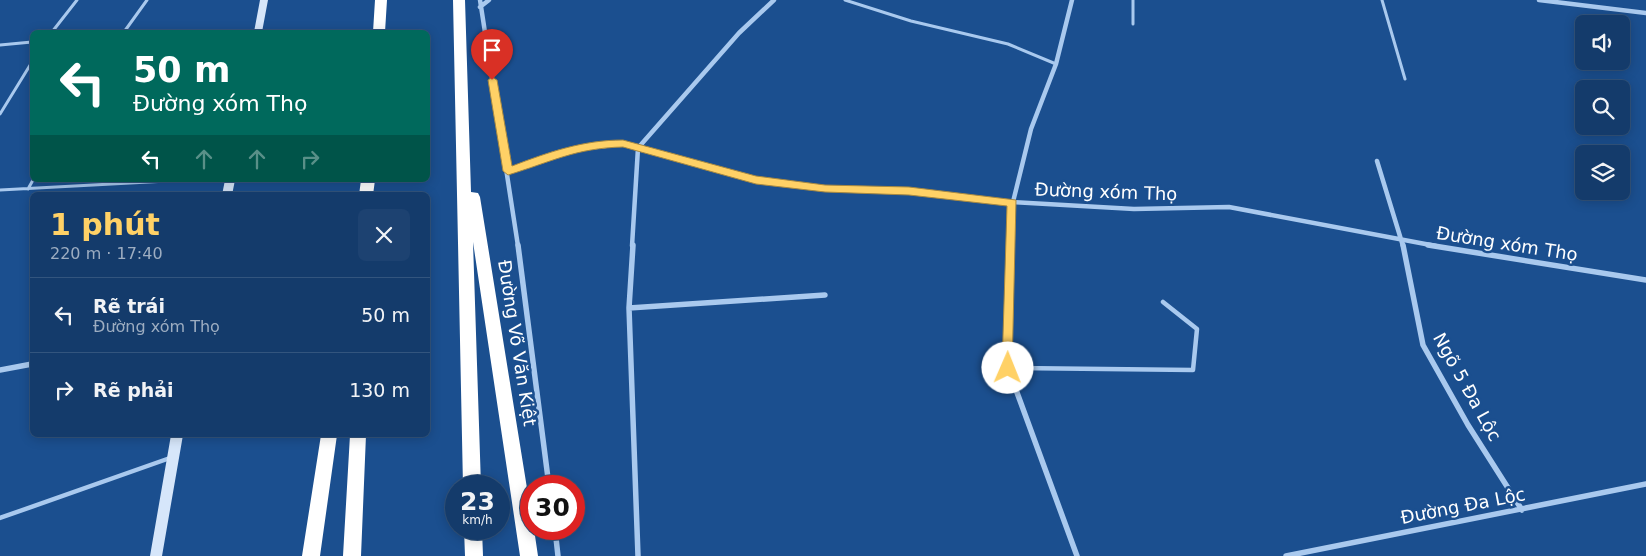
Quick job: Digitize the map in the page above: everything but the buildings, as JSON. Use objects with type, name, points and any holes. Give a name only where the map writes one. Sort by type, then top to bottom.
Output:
[{"type":"highway","points":[[379,30],[381,0]]},
{"type":"highway","name":"Đường Võ Văn Kiệt","points":[[458,0],[464,136],[472,475]]},
{"type":"highway","name":"Đường Võ Văn Kiệt","points":[[464,136],[529,556]]},
{"type":"highway","points":[[311,556],[329,437]]},
{"type":"highway","points":[[352,556],[358,437]]},
{"type":"highway","points":[[473,540],[474,556]]},
{"type":"main road","points":[[258,30],[264,0]]},
{"type":"main road","points":[[156,556],[177,437]]},
{"type":"street","points":[[480,0],[508,171],[548,475]]},
{"type":"street","points":[[480,7],[490,0]]},
{"type":"street","points":[[638,556],[629,308],[638,148],[713,65],[739,33],[774,0]]},
{"type":"street","points":[[1072,0],[1056,64],[1031,129],[1013,202],[1008,368],[1077,556]]},
{"type":"street","points":[[1539,0],[1646,14]]},
{"type":"street","name":"Đường xóm Thọ","points":[[508,171],[568,150],[603,144],[623,144],[756,180],[825,188],[909,191],[1013,202],[1134,208],[1229,208],[1275,214],[1402,241],[1646,280]]},
{"type":"street","name":"Ngõ 5 Đa Lộc","points":[[1377,161],[1402,241],[1423,344],[1468,425],[1522,510]]},
{"type":"street","points":[[629,308],[824,295]]},
{"type":"street","points":[[0,370],[30,364]]},
{"type":"street","name":"Đường Đa Lộc","points":[[1286,556],[1646,484]]},
{"type":"street","points":[[556,540],[558,556]]},
{"type":"lane","points":[[54,30],[77,0]]},
{"type":"lane","points":[[125,30],[147,0]]},
{"type":"lane","points":[[845,0],[911,21],[1008,44],[1056,64]]},
{"type":"lane","points":[[1133,0],[1133,24]]},
{"type":"lane","points":[[1382,0],[1405,80]]},
{"type":"lane","points":[[0,45],[30,42]]},
{"type":"lane","points":[[0,114],[30,65]]},
{"type":"lane","points":[[28,189],[32,182]]},
{"type":"lane","points":[[0,190],[151,182]]},
{"type":"lane","points":[[1008,368],[1193,370],[1198,329],[1164,302]]},
{"type":"lane","points":[[0,518],[172,458]]},
{"type":"route","points":[[492,80],[508,171],[568,150],[603,144],[623,144],[756,180],[825,188],[909,191],[1013,202],[1008,368]]}]
